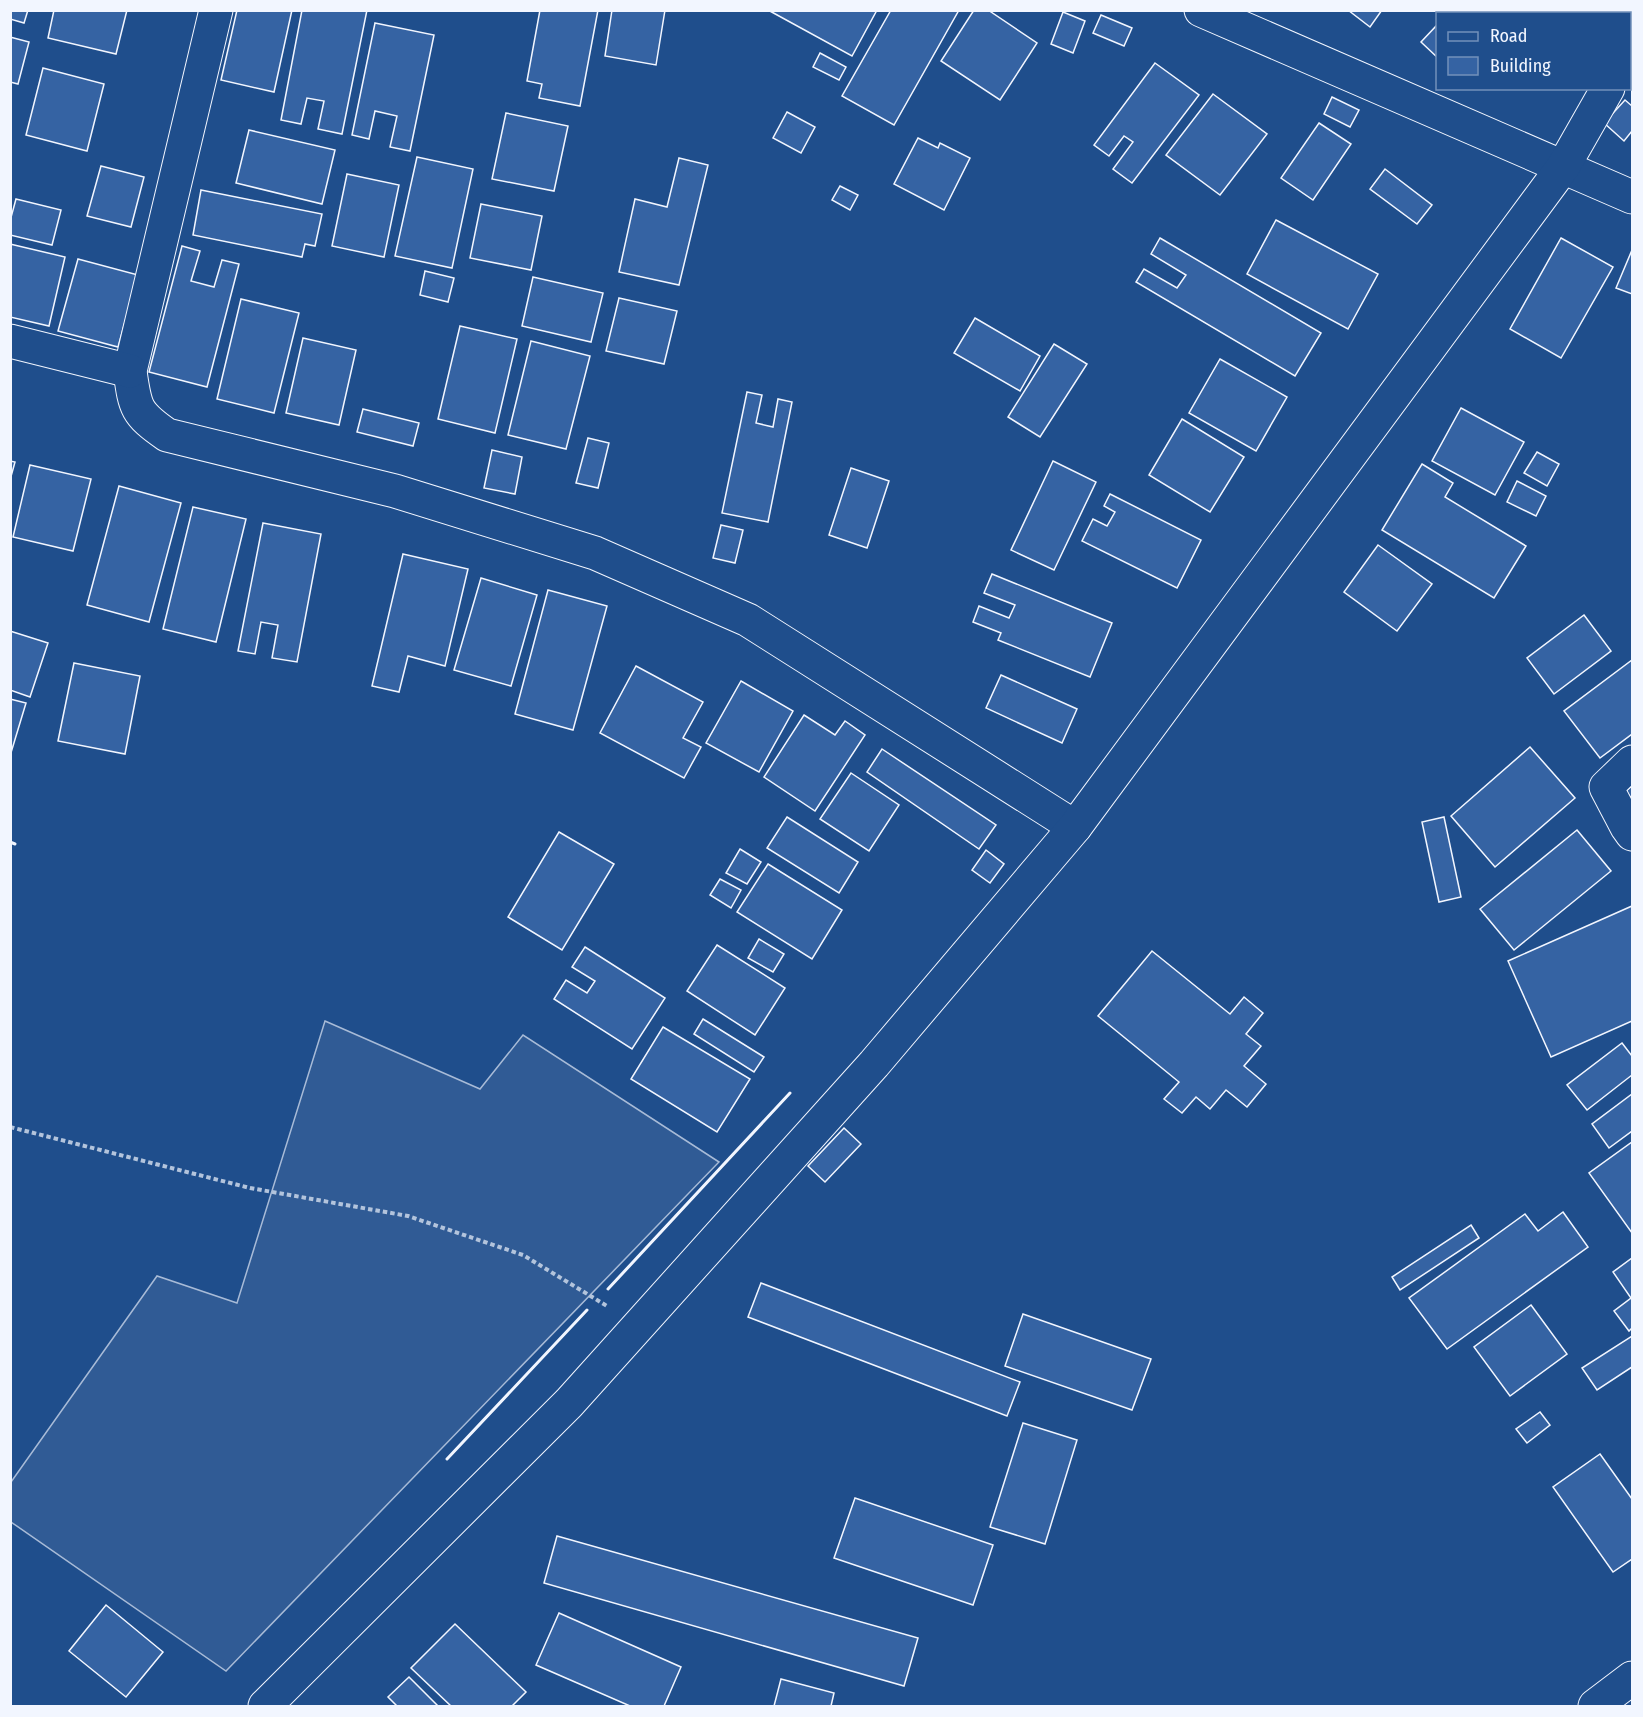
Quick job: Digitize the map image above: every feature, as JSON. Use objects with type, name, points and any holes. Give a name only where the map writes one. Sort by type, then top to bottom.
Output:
[{"type":"main road","points":[[216,10],[130,371],[135,402],[147,421],[167,435],[395,491],[595,553],[748,620],[1075,827]]},
{"type":"main road","points":[[1201,10],[1632,197]]},
{"type":"main road","points":[[267,1706],[569,1402],[639,1326],[874,1064],[1075,827],[1563,167],[1607,90]]},
{"type":"main road","points":[[10,341],[130,371]]},
{"type":"main road","points":[[1632,762],[1606,787],[1632,834]]},
{"type":"main road","points":[[1595,1707],[1632,1678]]},
{"type":"path","points":[[10,1126],[250,1188],[408,1216],[523,1255],[639,1326]]},
{"type":"shaded area","points":[[325,1021],[480,1089],[523,1035],[719,1162],[226,1671],[11,1522],[11,1482],[157,1276],[237,1303]]},
{"type":"building","points":[[10,10],[28,10],[24,23],[10,19]]},
{"type":"building","points":[[54,10],[127,10],[116,54],[48,38]]},
{"type":"building","points":[[237,10],[292,10],[274,92],[221,80]]},
{"type":"building","points":[[302,10],[367,10],[342,134],[318,129],[324,101],[307,98],[301,124],[281,120]]},
{"type":"building","points":[[540,10],[598,10],[580,106],[539,98],[542,84],[527,81]]},
{"type":"building","points":[[612,10],[665,10],[656,65],[605,56]]},
{"type":"building","points":[[768,10],[877,10],[852,56]]},
{"type":"building","points":[[891,10],[959,10],[894,125],[842,96]]},
{"type":"building","points":[[974,10],[988,10],[1037,43],[1000,100],[941,61]]},
{"type":"building","points":[[1348,10],[1382,10],[1370,27]]},
{"type":"building","points":[[1475,10],[1515,10],[1516,12],[1476,12]]},
{"type":"building","points":[[1524,10],[1540,10],[1539,12]]},
{"type":"building","points":[[1063,12],[1085,21],[1073,53],[1051,44]]},
{"type":"building","points":[[1101,15],[1132,28],[1124,46],[1093,33]]},
{"type":"building","points":[[375,23],[434,35],[410,151],[390,147],[397,116],[375,111],[369,139],[352,135]]},
{"type":"building","points":[[1436,26],[1436,56],[1421,42]]},
{"type":"building","points":[[10,37],[29,42],[18,84],[10,82]]},
{"type":"building","points":[[820,53],[846,67],[839,80],[813,67]]},
{"type":"building","points":[[1155,63],[1199,95],[1132,183],[1113,169],[1133,142],[1124,136],[1109,156],[1094,145]]},
{"type":"building","points":[[43,68],[104,84],[87,151],[26,135]]},
{"type":"building","points":[[1213,94],[1267,134],[1220,195],[1166,155]]},
{"type":"building","points":[[1332,97],[1359,110],[1350,127],[1324,114]]},
{"type":"building","points":[[1625,100],[1632,106],[1632,131],[1624,141],[1604,123]]},
{"type":"building","points":[[787,112],[815,127],[801,153],[773,138]]},
{"type":"building","points":[[506,113],[568,126],[554,191],[492,179]]},
{"type":"building","points":[[1319,123],[1351,144],[1313,200],[1281,178]]},
{"type":"building","points":[[249,130],[335,150],[322,204],[236,183]]},
{"type":"building","points":[[918,138],[938,148],[940,143],[970,158],[944,210],[894,184]]},
{"type":"building","points":[[417,157],[473,169],[452,268],[395,256]]},
{"type":"building","points":[[679,158],[708,165],[679,285],[619,272],[635,199],[667,207]]},
{"type":"building","points":[[101,166],[144,177],[131,227],[87,216]]},
{"type":"building","points":[[1385,169],[1432,205],[1417,224],[1370,189]]},
{"type":"building","points":[[347,174],[399,185],[384,257],[332,246]]},
{"type":"building","points":[[840,186],[858,195],[850,210],[832,200]]},
{"type":"building","points":[[201,190],[322,214],[315,246],[305,244],[302,257],[193,235]]},
{"type":"building","points":[[16,199],[61,210],[52,245],[10,235],[10,221]]},
{"type":"building","points":[[481,204],[542,216],[531,270],[470,258]]},
{"type":"building","points":[[1276,220],[1378,274],[1348,329],[1247,274]]},
{"type":"building","points":[[1160,238],[1321,333],[1295,376],[1136,282],[1144,269],[1177,288],[1186,275],[1151,254]]},
{"type":"building","points":[[1561,238],[1613,267],[1561,358],[1510,329]]},
{"type":"building","points":[[10,244],[65,257],[49,326],[10,317]]},
{"type":"building","points":[[182,246],[200,251],[191,281],[214,287],[222,260],[239,264],[207,387],[149,372]]},
{"type":"building","points":[[1632,250],[1632,294],[1616,288]]},
{"type":"building","points":[[78,259],[138,275],[118,347],[58,331]]},
{"type":"building","points":[[425,271],[454,278],[448,302],[420,295]]},
{"type":"building","points":[[533,277],[603,293],[591,342],[522,326]]},
{"type":"building","points":[[619,298],[677,311],[664,364],[606,351]]},
{"type":"building","points":[[241,299],[299,313],[274,413],[217,399]]},
{"type":"building","points":[[975,318],[1040,356],[1020,391],[954,353]]},
{"type":"building","points":[[460,326],[517,339],[495,433],[438,419]]},
{"type":"building","points":[[303,338],[356,350],[339,425],[286,413]]},
{"type":"building","points":[[531,341],[590,356],[566,449],[508,435]]},
{"type":"building","points":[[1054,344],[1087,364],[1040,437],[1008,417]]},
{"type":"building","points":[[1220,359],[1287,397],[1256,451],[1189,413]]},
{"type":"building","points":[[747,392],[762,395],[756,423],[773,427],[778,399],[792,402],[768,522],[722,513]]},
{"type":"building","points":[[1461,408],[1524,442],[1495,495],[1432,461]]},
{"type":"building","points":[[363,409],[419,423],[413,446],[357,432]]},
{"type":"building","points":[[1182,419],[1244,457],[1210,512],[1149,475]]},
{"type":"building","points":[[588,438],[609,443],[598,488],[576,483]]},
{"type":"building","points":[[492,450],[522,457],[515,494],[484,488]]},
{"type":"building","points":[[1537,452],[1559,464],[1547,486],[1524,473]]},
{"type":"building","points":[[10,461],[15,462],[10,480]]},
{"type":"building","points":[[1053,461],[1096,482],[1054,570],[1011,550]]},
{"type":"building","points":[[1422,464],[1453,483],[1445,497],[1526,546],[1494,598],[1382,530]]},
{"type":"building","points":[[30,465],[91,479],[73,551],[13,537]]},
{"type":"building","points":[[851,468],[889,481],[867,548],[829,535]]},
{"type":"building","points":[[1517,481],[1546,496],[1536,516],[1507,502]]},
{"type":"building","points":[[119,486],[181,503],[149,622],[87,605]]},
{"type":"building","points":[[1110,494],[1201,540],[1177,588],[1082,541],[1093,519],[1107,526],[1115,512],[1104,506]]},
{"type":"building","points":[[193,507],[246,519],[216,642],[163,629]]},
{"type":"building","points":[[263,523],[321,534],[297,662],[272,658],[278,625],[261,622],[255,654],[238,651]]},
{"type":"building","points":[[721,525],[743,530],[735,563],[713,558]]},
{"type":"building","points":[[1378,545],[1432,584],[1397,631],[1344,592]]},
{"type":"building","points":[[403,554],[468,569],[445,666],[408,656],[399,692],[372,686]]},
{"type":"building","points":[[992,574],[1112,623],[1090,677],[998,640],[1001,633],[973,622],[979,606],[1009,618],[1015,605],[984,593]]},
{"type":"building","points":[[481,578],[537,595],[511,686],[454,670]]},
{"type":"building","points":[[548,590],[607,606],[573,730],[515,714]]},
{"type":"building","points":[[1584,615],[1611,651],[1554,694],[1527,658]]},
{"type":"building","points":[[10,631],[48,643],[30,697],[10,690]]},
{"type":"building","points":[[1632,660],[1632,734],[1600,758],[1564,711]]},
{"type":"building","points":[[74,663],[140,676],[125,754],[58,741]]},
{"type":"building","points":[[636,666],[703,702],[683,738],[701,747],[684,778],[600,733]]},
{"type":"building","points":[[1001,675],[1077,709],[1062,743],[986,708]]},
{"type":"building","points":[[741,681],[793,711],[759,772],[706,743]]},
{"type":"building","points":[[10,699],[26,703],[10,756]]},
{"type":"building","points":[[804,715],[835,735],[845,721],[865,735],[815,811],[764,777]]},
{"type":"building","points":[[1530,747],[1575,798],[1495,867],[1451,816]]},
{"type":"building","points":[[882,749],[996,825],[979,849],[867,772]]},
{"type":"building","points":[[851,773],[899,805],[869,851],[820,819]]},
{"type":"building","points":[[1632,786],[1632,800],[1626,791]]},
{"type":"building","points":[[787,817],[858,862],[839,893],[767,848]]},
{"type":"building","points":[[1444,817],[1461,897],[1439,902],[1422,822]]},
{"type":"building","points":[[1577,830],[1611,871],[1514,950],[1480,909]]},
{"type":"building","points":[[559,832],[614,864],[562,950],[508,917]]},
{"type":"building","points":[[740,849],[761,862],[747,884],[726,873]]},
{"type":"building","points":[[986,850],[1004,864],[990,883],[972,870]]},
{"type":"building","points":[[768,864],[842,910],[812,959],[737,912]]},
{"type":"building","points":[[720,879],[741,890],[731,908],[710,895]]},
{"type":"building","points":[[1632,906],[1632,1021],[1551,1057],[1508,961]]},
{"type":"building","points":[[759,939],[784,954],[773,972],[748,958]]},
{"type":"building","points":[[717,945],[785,988],[755,1035],[687,991]]},
{"type":"building","points":[[585,947],[665,998],[632,1049],[554,999],[566,980],[587,993],[595,981],[572,967]]},
{"type":"building","points":[[1152,951],[1230,1014],[1244,997],[1263,1013],[1246,1034],[1261,1046],[1244,1066],[1266,1084],[1247,1107],[1226,1090],[1210,1109],[1196,1097],[1182,1113],[1164,1099],[1179,1082],[1098,1016]]},
{"type":"building","points":[[703,1019],[764,1057],[754,1072],[694,1034]]},
{"type":"building","points":[[663,1027],[750,1079],[717,1132],[631,1079]]},
{"type":"building","points":[[1622,1043],[1632,1056],[1632,1075],[1587,1110],[1567,1085]]},
{"type":"building","points":[[1632,1094],[1632,1131],[1609,1148],[1592,1124]]},
{"type":"building","points":[[844,1128],[861,1144],[825,1182],[808,1166]]},
{"type":"building","points":[[1632,1142],[1632,1233],[1589,1173]]},
{"type":"building","points":[[1563,1212],[1588,1247],[1447,1349],[1409,1298],[1525,1214],[1538,1231]]},
{"type":"building","points":[[1471,1225],[1479,1238],[1400,1290],[1392,1277]]},
{"type":"building","points":[[1632,1258],[1632,1328],[1629,1331],[1614,1311],[1631,1298],[1613,1272]]},
{"type":"building","points":[[761,1283],[1020,1382],[1007,1416],[748,1317]]},
{"type":"building","points":[[1531,1305],[1567,1354],[1510,1396],[1474,1347]]},
{"type":"building","points":[[1023,1314],[1151,1359],[1132,1410],[1005,1366]]},
{"type":"building","points":[[1632,1336],[1632,1367],[1597,1390],[1582,1368]]},
{"type":"building","points":[[1540,1412],[1550,1425],[1527,1443],[1516,1429]]},
{"type":"building","points":[[1023,1423],[1077,1440],[1045,1544],[990,1527]]},
{"type":"building","points":[[1600,1454],[1632,1499],[1632,1559],[1613,1572],[1553,1487]]},
{"type":"building","points":[[855,1498],[993,1545],[973,1605],[834,1558]]},
{"type":"building","points":[[557,1536],[918,1638],[904,1686],[544,1583]]},
{"type":"building","points":[[106,1605],[163,1652],[126,1697],[69,1651]]},
{"type":"building","points":[[559,1613],[681,1667],[664,1706],[630,1706],[536,1665]]},
{"type":"building","points":[[455,1624],[526,1692],[512,1706],[451,1706],[411,1668]]},
{"type":"building","points":[[409,1677],[438,1706],[397,1706],[388,1697]]},
{"type":"building","points":[[781,1679],[834,1693],[831,1706],[774,1706]]},
{"type":"wall","points":[[10,842],[15,844]]},
{"type":"wall","points":[[608,1289],[790,1093]]},
{"type":"wall","points":[[447,1459],[587,1310]]}]
